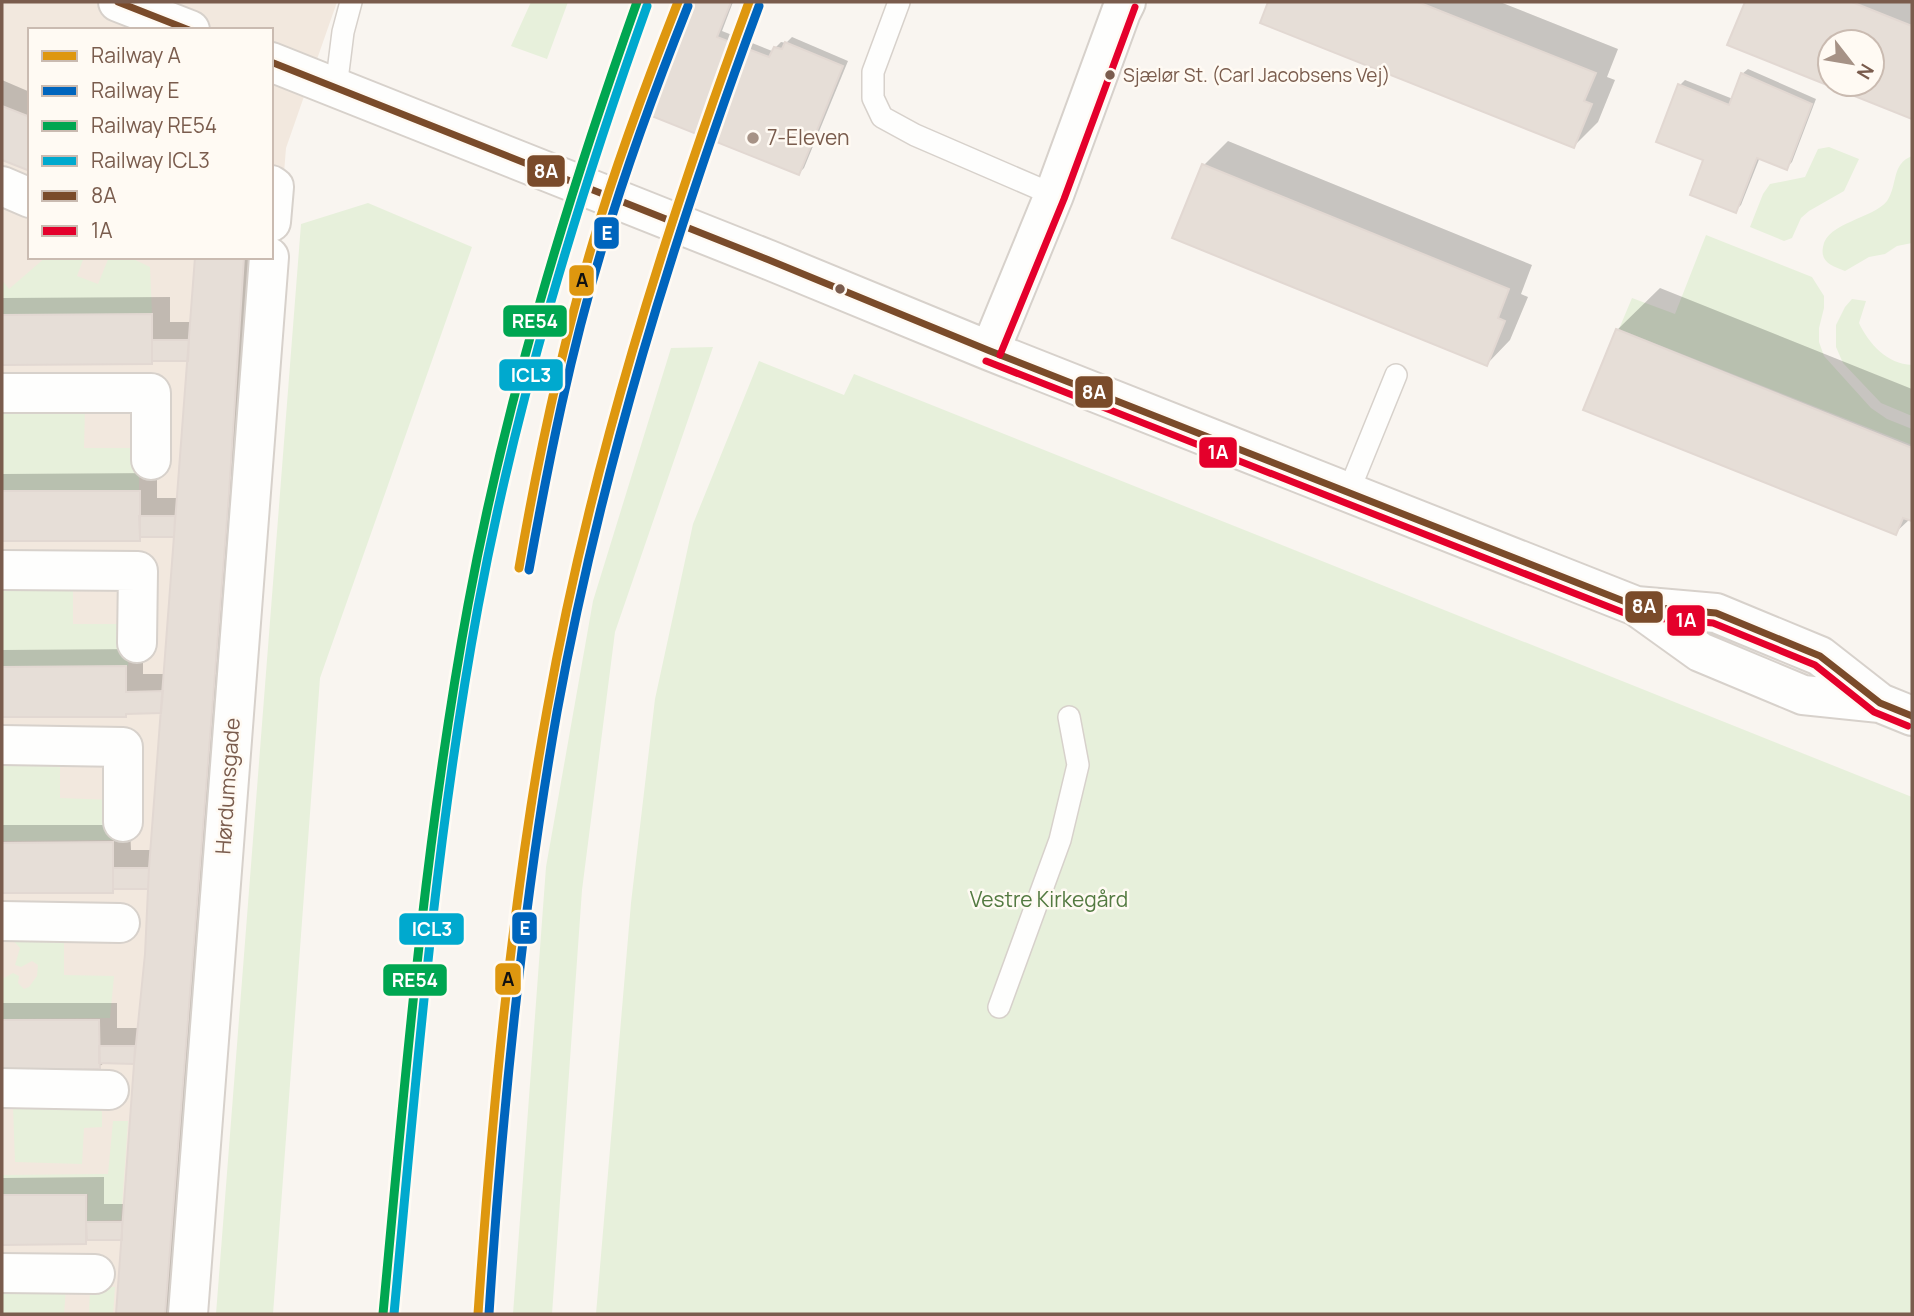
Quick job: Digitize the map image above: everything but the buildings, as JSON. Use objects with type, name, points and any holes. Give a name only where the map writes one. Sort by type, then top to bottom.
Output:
[{"type":"street","points":[[990,351],[1054,195],[1126,2]]},
{"type":"street","points":[[128,13],[183,28]]},
{"type":"street","points":[[273,63],[990,351],[1636,606],[1716,613],[1727,617],[1820,656],[1896,710]]},
{"type":"street","points":[[2,186],[28,197]]},
{"type":"street","name":"Hørdumsgade","points":[[188,1314],[269,259]]},
{"type":"street","points":[[2,393],[151,393],[151,460]]},
{"type":"street","points":[[2,570],[138,571],[137,643]]},
{"type":"street","points":[[2,745],[123,747],[123,822]]},
{"type":"street","points":[[2,921],[120,923]]},
{"type":"street","points":[[2,1088],[109,1090]]},
{"type":"street","points":[[2,1273],[95,1274]]},
{"type":"lane","points":[[336,88],[343,32],[351,2]]},
{"type":"lane","points":[[899,2],[873,72],[873,98],[883,117],[915,135],[1054,195]]},
{"type":"lane","points":[[1348,493],[1396,375]]},
{"type":"lane","points":[[999,1007],[1060,840],[1075,778],[1078,765],[1069,717]]},
{"type":"shaded area","points":[[2,2],[337,2],[286,148],[193,1314],[2,1314]]},
{"type":"green space","points":[[531,2],[568,2],[547,59],[511,46]]},
{"type":"green space","points":[[1829,147],[1859,159],[1844,191],[1801,218],[1792,238],[1784,241],[1750,227],[1763,194],[1770,184],[1805,177],[1818,149]]},
{"type":"green space","points":[[1912,156],[1912,243],[1897,246],[1885,254],[1869,257],[1845,271],[1828,263],[1823,257],[1826,239],[1841,226],[1872,212],[1887,201],[1901,164]]},
{"type":"green space","points":[[368,203],[472,247],[320,678],[273,1314],[216,1314],[301,224]]},
{"type":"green space","points":[[1706,235],[1812,277],[1824,296],[1819,342],[1824,356],[1871,408],[1887,419],[1912,429],[1912,445],[1619,329],[1632,298],[1675,314]]},
{"type":"green space","points":[[44,259],[83,259],[77,276],[98,284],[108,259],[133,259],[150,267],[152,314],[2,314],[2,280],[9,289]]},
{"type":"green space","points":[[1852,299],[1866,301],[1859,323],[1880,352],[1895,361],[1912,365],[1912,416],[1881,403],[1843,363],[1836,347],[1836,325]]},
{"type":"green space","points":[[713,347],[615,632],[582,890],[552,1314],[513,1314],[546,867],[593,601],[671,348]]},
{"type":"green space","name":"Vestre Kirkegård","points":[[759,361],[844,395],[854,374],[1912,797],[1912,1314],[596,1314],[631,903],[655,699],[693,524]]},
{"type":"green space","points":[[2,407],[85,407],[84,448],[139,448],[139,490],[2,491]]},
{"type":"green space","points":[[73,583],[73,624],[125,624],[128,666],[2,666],[2,584]]},
{"type":"green space","points":[[2,760],[60,760],[60,798],[112,800],[112,840],[2,841]]},
{"type":"green space","points":[[9,936],[64,936],[64,975],[114,976],[110,1018],[2,1019],[2,979],[13,973],[19,976],[18,983],[24,989],[29,987],[37,976],[38,965],[32,961],[21,967],[15,965],[20,948]]},
{"type":"green space","points":[[13,1107],[99,1108],[102,1112],[102,1127],[84,1128],[82,1164],[15,1162]]},
{"type":"green space","points":[[113,1121],[128,1121],[121,1220],[87,1221],[88,1194],[2,1194],[2,1175],[108,1174]]},
{"type":"green space","points":[[2,1287],[66,1288],[64,1314],[2,1314]]},
{"type":"green space","points":[[90,1287],[115,1287],[113,1314],[89,1314]]},
{"type":"rail line","name":"RE54","points":[[383,1314],[428,870],[468,605],[483,528],[540,300],[586,150],[637,2]]},
{"type":"rail line","name":"A","points":[[519,568],[551,404],[581,282],[622,151],[678,2]]},
{"type":"rail line","name":"A","points":[[478,1314],[496,1086],[513,935],[534,785],[565,620],[607,440],[632,352],[688,176],[749,2]]},
{"type":"rail line","name":"ICL3","points":[[394,1314],[438,871],[478,607],[493,530],[550,303],[596,154],[647,6]]},
{"type":"rail line","name":"E","points":[[529,570],[562,404],[592,282],[633,153],[688,6]]},
{"type":"rail line","name":"E","points":[[489,1314],[507,1087],[533,862],[557,712],[575,622],[618,443],[669,266],[759,6]]},
{"type":"transit line","name":"8A","points":[[118,2],[184,28]]},
{"type":"transit line","name":"1A","points":[[1000,355],[1064,199],[1135,7]]},
{"type":"transit line","name":"8A","points":[[273,63],[990,351],[1636,606],[1716,613],[1820,656],[1880,703],[1912,716]]},
{"type":"transit line","name":"1A","points":[[986,361],[1632,616],[1713,623],[1815,665],[1874,712],[1908,726]]},
{"type":"place","name":"Sjælør St. (Carl Jacobsens Vej)","points":[[1110,75]]},
{"type":"place","name":"7-Eleven","points":[[753,138]]}]
